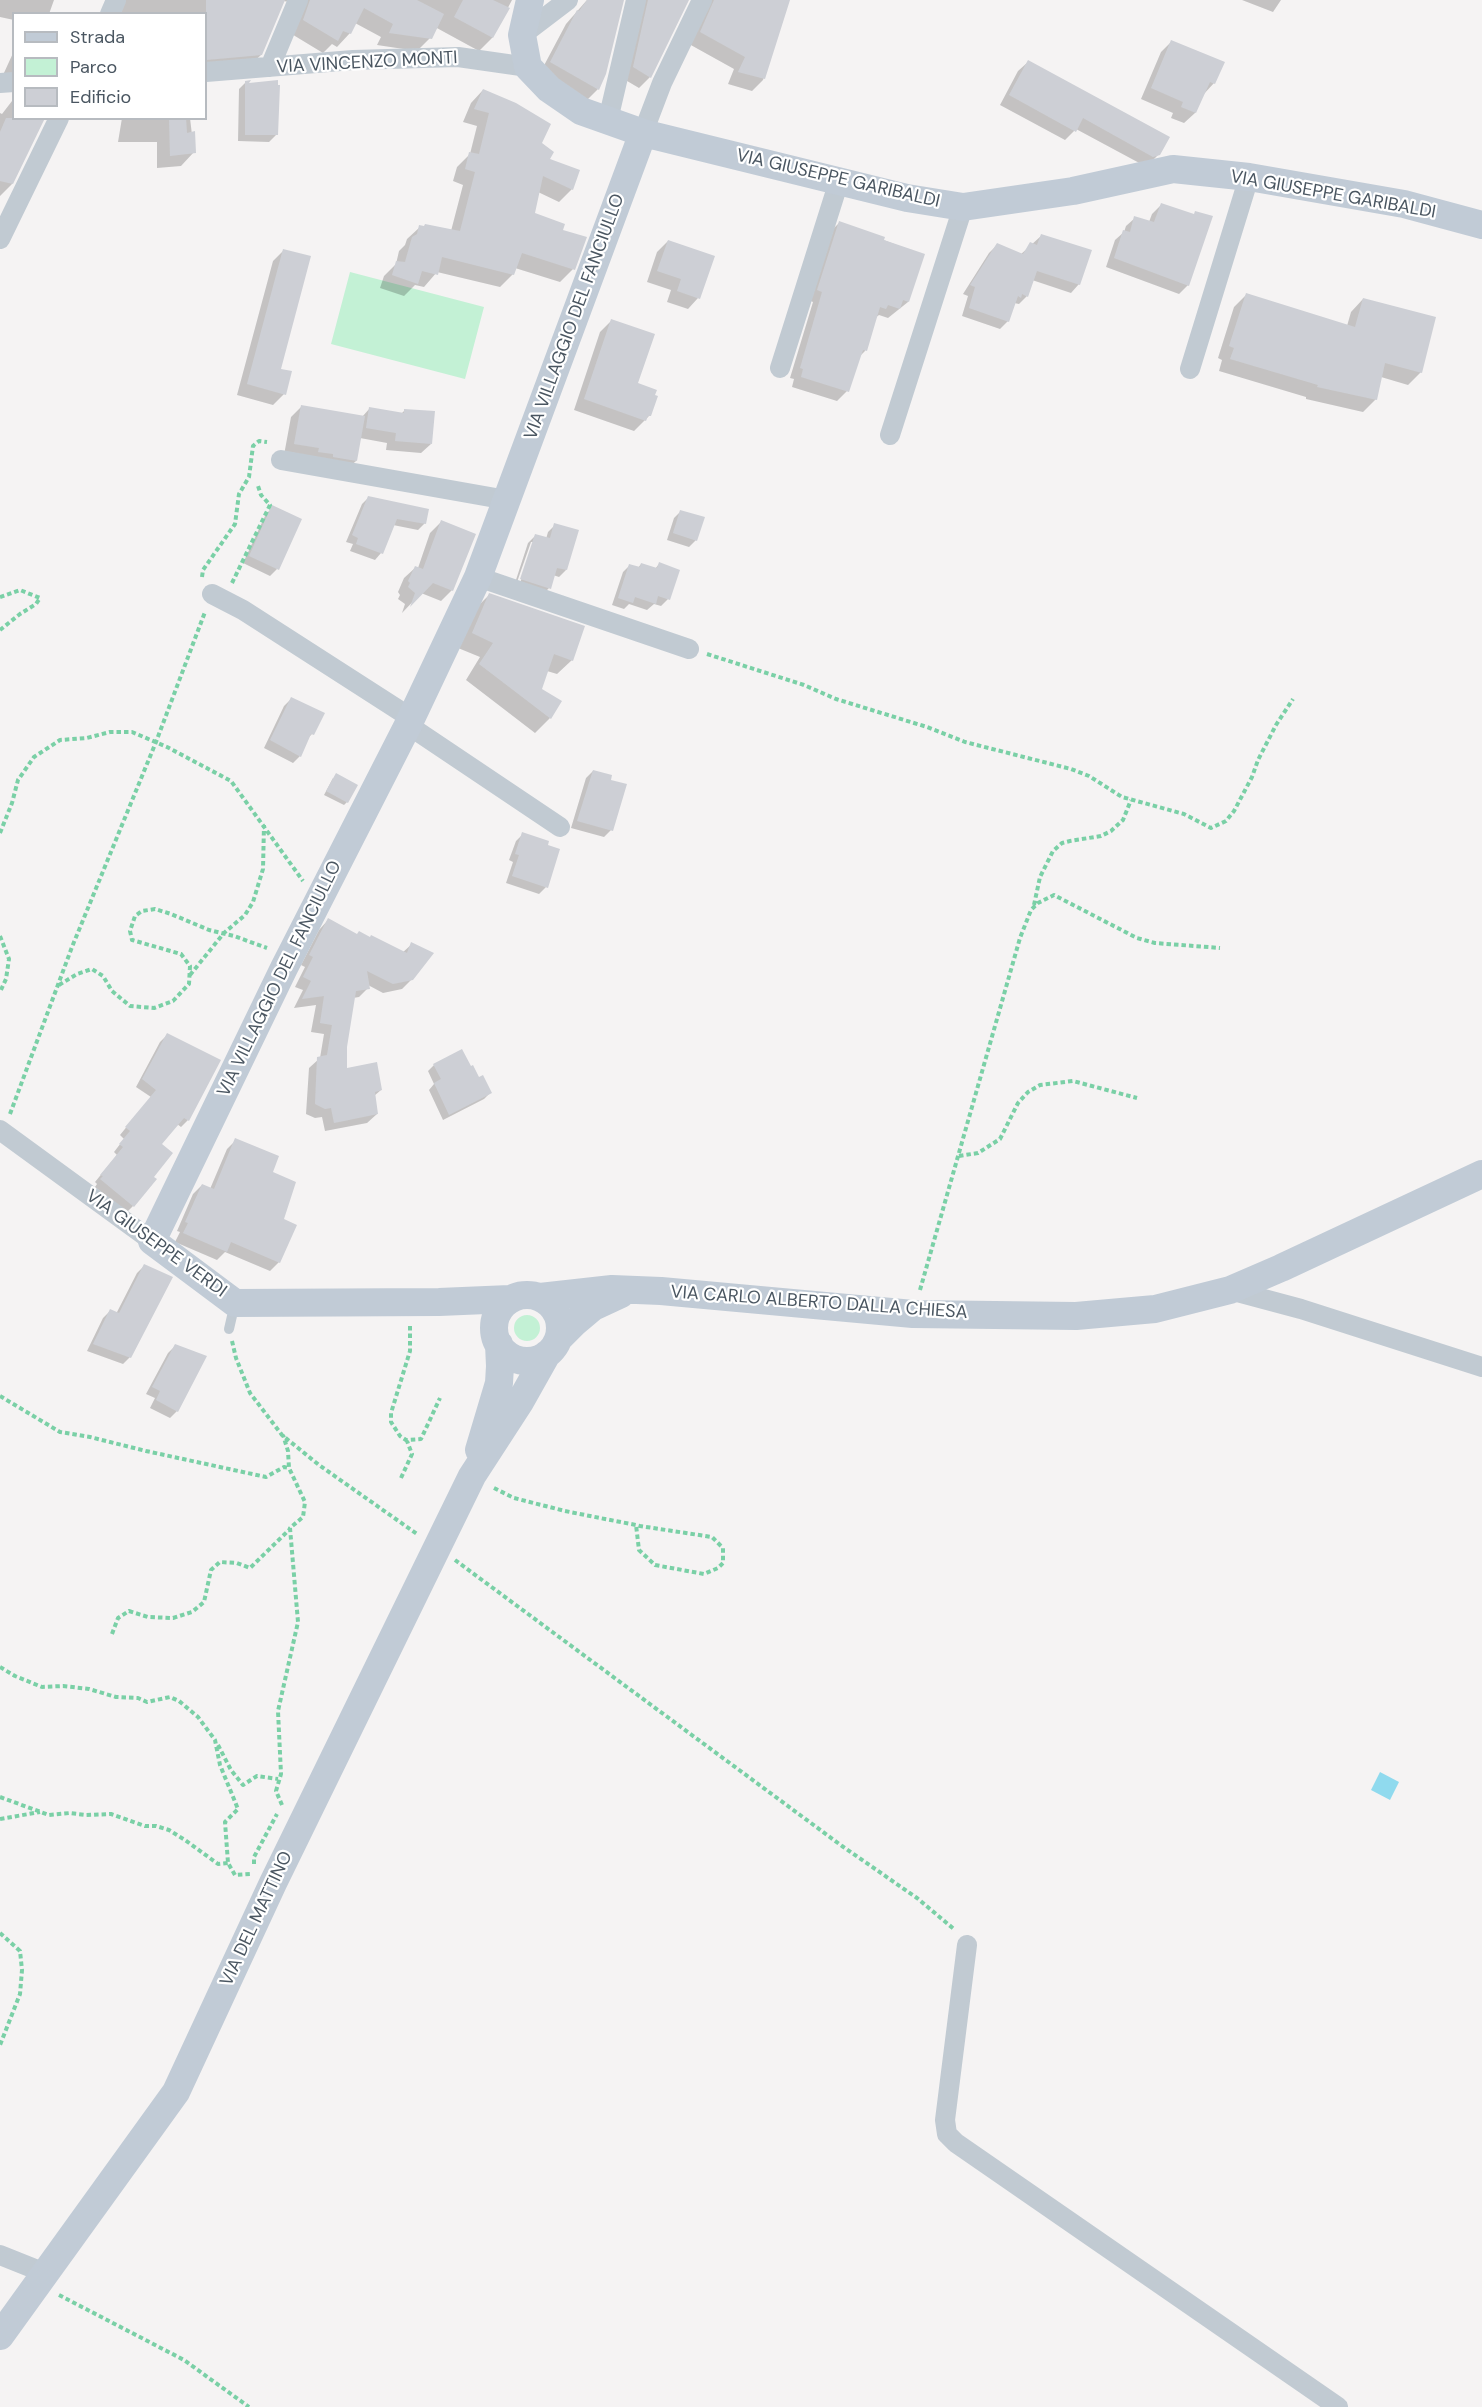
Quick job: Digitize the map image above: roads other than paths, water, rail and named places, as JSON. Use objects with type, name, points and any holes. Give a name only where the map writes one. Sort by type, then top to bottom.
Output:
[{"type":"main road","points":[[528,67],[522,35],[530,0]]},
{"type":"main road","name":"VIA GIUSEPPE GARIBALDI","points":[[528,67],[549,89],[581,111],[643,133],[907,198],[963,207],[1073,191],[1173,169],[1249,177],[1404,204],[1482,225]]},
{"type":"main road","name":"VIA VILLAGGIO DEL FANCIULLO","points":[[152,1241],[284,968],[409,722],[478,577],[643,133]]},
{"type":"main road","name":"VIA CARLO ALBERTO DALLA CHIESA","points":[[540,1297],[612,1289],[913,1314],[1076,1316],[1155,1309],[1230,1290],[1482,1174]]},
{"type":"main road","name":"VIA GIUSEPPE VERDI","points":[[152,1241],[232,1316],[409,1301],[510,1299]]},
{"type":"main road","name":"VIA CARLO ALBERTO DALLA CHIESA","points":[[553,1346],[574,1323],[593,1307],[631,1290]]},
{"type":"main road","points":[[520,1295],[540,1297],[555,1309],[561,1328],[553,1346],[537,1359],[526,1361],[516,1359],[506,1353],[497,1340],[497,1314],[502,1305],[520,1295]]},
{"type":"main road","name":"VIA GIUSEPPE VERDI","points":[[439,1302],[465,1310],[480,1320],[497,1340]]},
{"type":"main road","name":"VIA DEL MATTINO","points":[[472,1476],[499,1383],[497,1340]]},
{"type":"main road","name":"VIA DEL MATTINO","points":[[0,2336],[176,2092],[273,1884],[472,1476],[553,1346]]},
{"type":"street","points":[[270,67],[298,0]]},
{"type":"street","points":[[522,35],[568,0]]},
{"type":"street","points":[[608,120],[636,0]]},
{"type":"street","points":[[643,133],[662,83],[702,0]]},
{"type":"street","name":"VIA VINCENZO MONTI","points":[[207,72],[352,60],[458,57],[528,67]]},
{"type":"street","points":[[0,239],[58,120]]},
{"type":"street","points":[[1190,369],[1249,177]]},
{"type":"street","points":[[780,368],[839,181]]},
{"type":"street","points":[[890,435],[963,207]]},
{"type":"street","points":[[281,460],[507,500]]},
{"type":"street","points":[[478,577],[688,649]]},
{"type":"street","points":[[218,597],[243,610],[560,826]]},
{"type":"street","name":"VIA GIUSEPPE VERDI","points":[[2,1131],[152,1241]]},
{"type":"street","points":[[1230,1290],[1301,1309],[1482,1367]]},
{"type":"street","points":[[967,1945],[945,2121],[947,2134],[956,2143],[1338,2407]]},
{"type":"street","points":[[0,2255],[41,2278]]},
{"type":"water","points":[[1380,1772],[1399,1782],[1390,1800],[1371,1790]]}]
